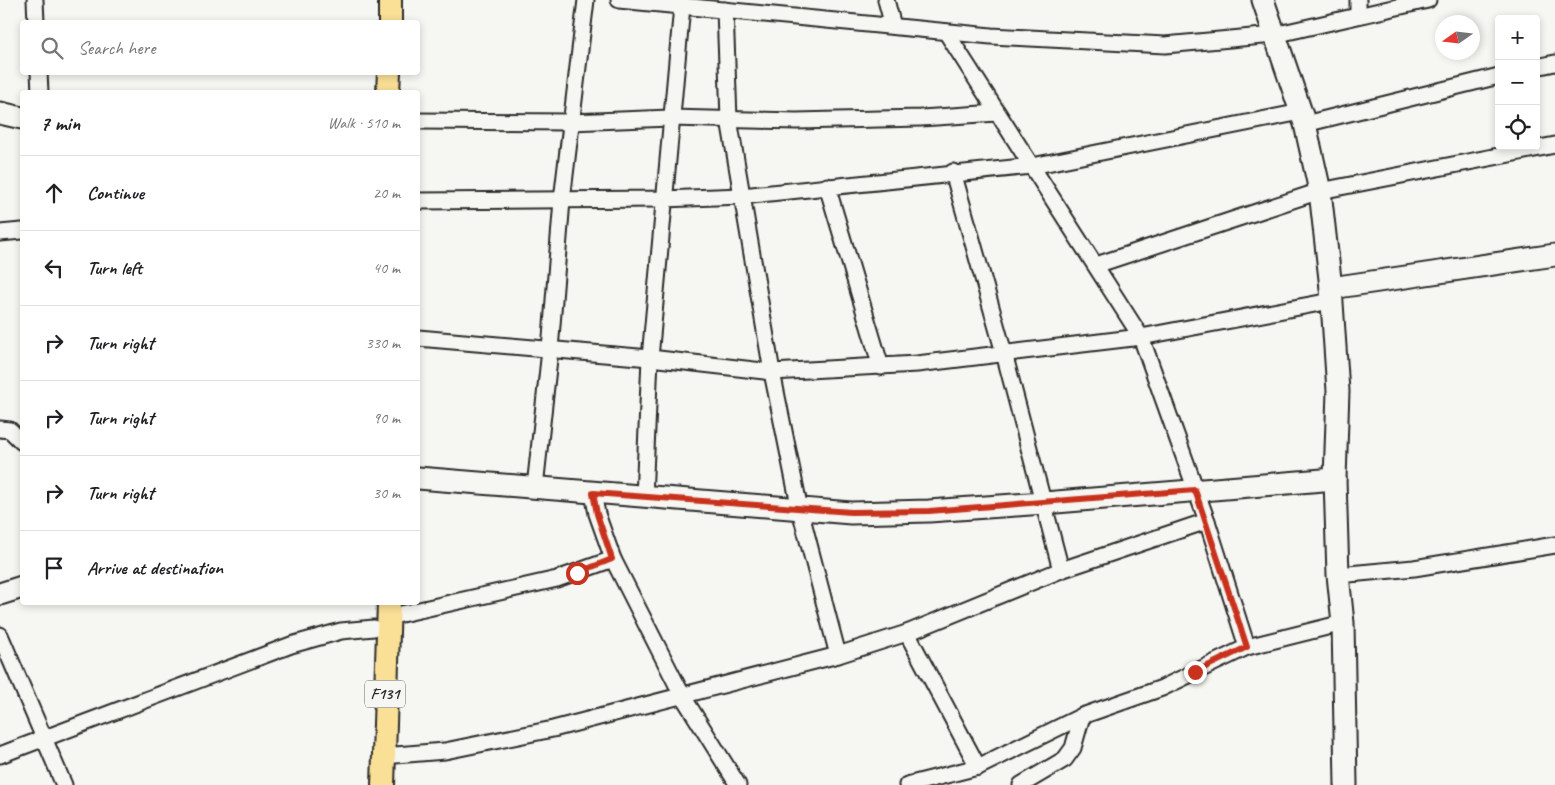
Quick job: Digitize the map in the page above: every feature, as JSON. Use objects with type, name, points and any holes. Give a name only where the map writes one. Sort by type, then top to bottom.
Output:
[{"type":"main road","points":[[390,0],[390,20]]},
{"type":"main road","points":[[402,0],[402,20]]},
{"type":"main road","points":[[388,90],[389,75]]},
{"type":"main road","points":[[401,75],[401,90]]},
{"type":"main road","name":"F131","points":[[381,612],[383,785]]},
{"type":"main road","name":"F131","points":[[369,785],[381,612]]},
{"type":"street","points":[[35,0],[36,20]]},
{"type":"street","points":[[535,486],[550,350],[562,200],[586,0]]},
{"type":"street","points":[[619,0],[682,3],[725,10],[946,32],[1165,45],[1274,35],[1428,0]]},
{"type":"street","points":[[886,0],[893,26]]},
{"type":"street","points":[[1262,0],[1303,118],[1320,191],[1331,295],[1338,391],[1336,479],[1338,575],[1343,623],[1346,785]]},
{"type":"street","points":[[1358,0],[1358,16]]},
{"type":"street","points":[[644,498],[650,358],[670,118],[682,3]]},
{"type":"street","points":[[725,10],[729,120],[772,372],[800,510],[838,656]]},
{"type":"street","points":[[946,32],[1141,337],[1207,521],[1247,647]]},
{"type":"street","points":[[1540,66],[1555,63]]},
{"type":"street","points":[[39,75],[40,90]]},
{"type":"street","points":[[420,201],[663,199],[742,196],[953,172],[1032,166],[1303,118],[1495,77]]},
{"type":"street","points":[[0,113],[20,118]]},
{"type":"street","points":[[420,121],[571,122],[670,118],[876,120],[997,113]]},
{"type":"street","points":[[1096,264],[1320,191],[1555,145]]},
{"type":"street","points":[[953,172],[1062,570]]},
{"type":"street","points":[[827,186],[881,367]]},
{"type":"street","points":[[0,233],[20,231]]},
{"type":"street","points":[[420,338],[650,358],[772,372],[881,367],[1141,337],[1331,295],[1555,256]]},
{"type":"street","points":[[0,429],[10,430],[20,440]]},
{"type":"street","points":[[420,478],[535,486],[644,498],[851,512],[929,511],[1336,479]]},
{"type":"street","points":[[593,493],[597,514],[612,559],[682,695],[738,785]]},
{"type":"street","points":[[383,756],[445,750],[544,731],[838,656],[907,633],[1062,570],[1207,521]]},
{"type":"street","points":[[1338,575],[1414,568],[1555,545]]},
{"type":"street","points":[[420,605],[557,579],[612,559]]},
{"type":"street","points":[[0,594],[20,588]]},
{"type":"street","points":[[0,756],[292,645],[341,631],[381,612],[418,605]]},
{"type":"street","points":[[907,785],[978,766],[1082,716],[1162,688],[1247,647],[1343,623]]},
{"type":"street","points":[[907,633],[978,766]]},
{"type":"street","points":[[0,635],[64,785]]},
{"type":"street","points":[[1021,785],[1065,758],[1073,748],[1082,716]]},
{"type":"route","points":[[577,573],[612,559],[597,514],[593,493],[800,510],[851,512],[929,511],[1195,490],[1207,521],[1247,647],[1195,672]]}]
